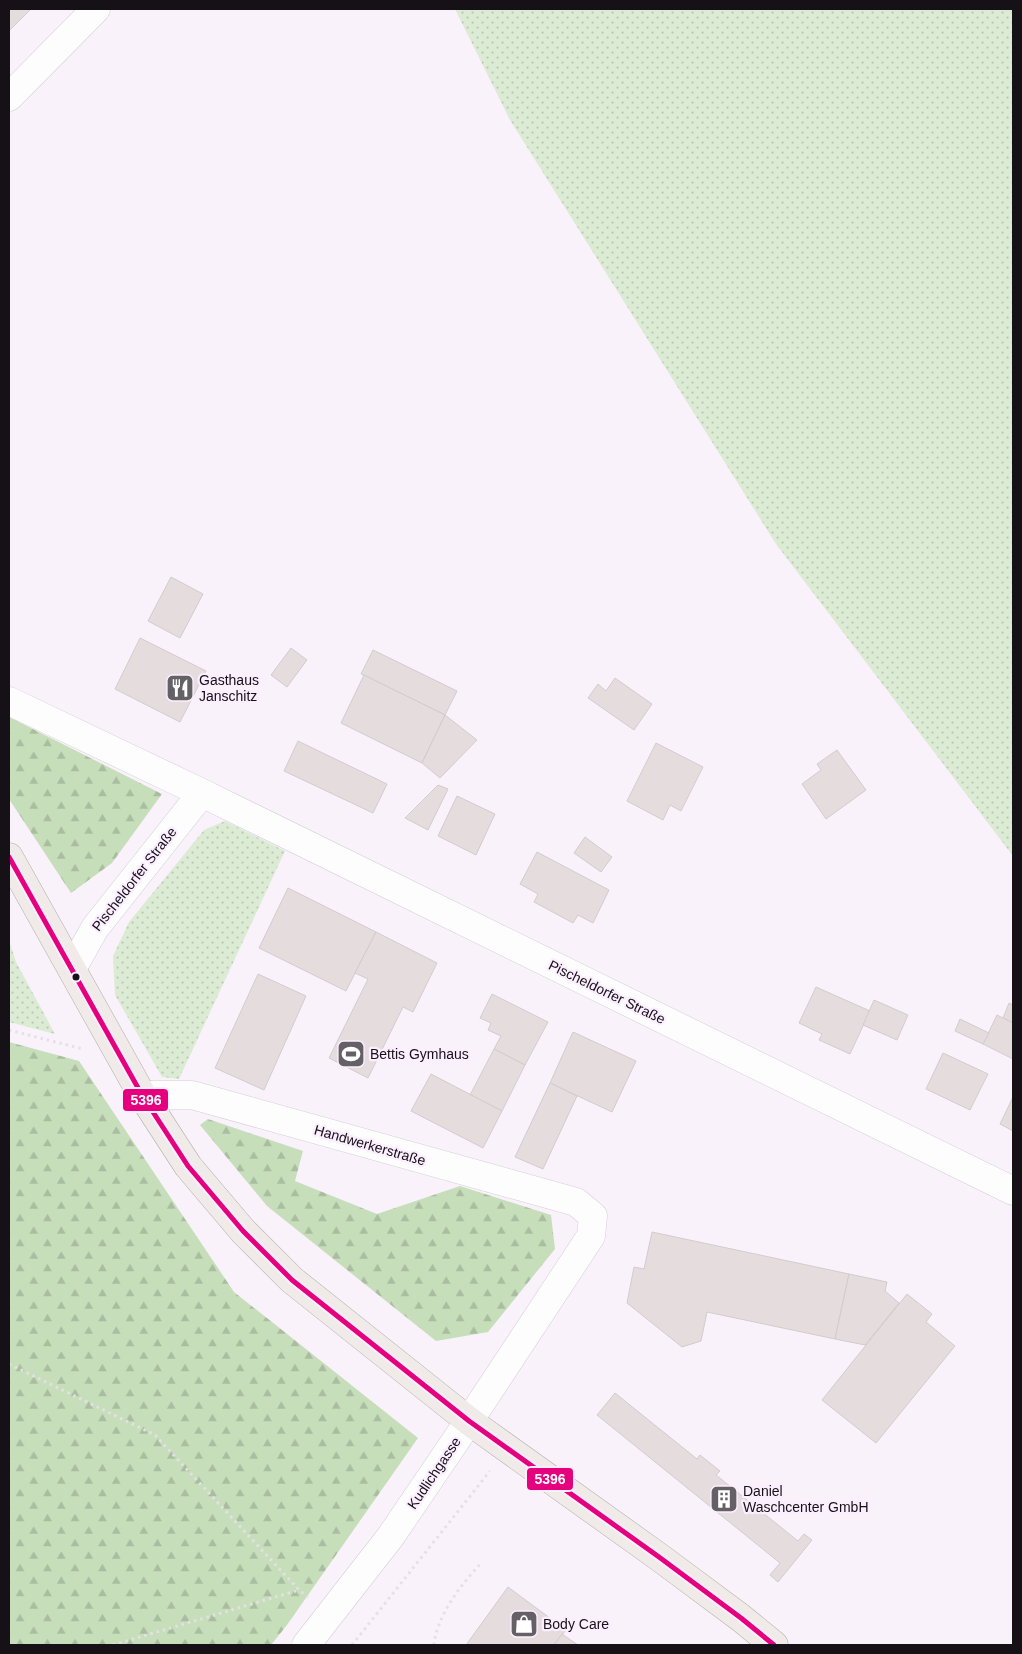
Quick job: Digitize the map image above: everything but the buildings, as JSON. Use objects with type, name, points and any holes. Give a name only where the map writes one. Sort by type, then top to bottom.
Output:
[{"type":"main road","points":[[9,857],[142,1095],[188,1166],[250,1238],[292,1280],[469,1421],[659,1557],[774,1645]]},
{"type":"street","points":[[9,97],[96,9]]},
{"type":"street","name":"Pischeldorfer Straße","points":[[9,700],[1013,1191]]},
{"type":"street","name":"Pischeldorfer Straße","points":[[72,969],[95,928],[202,793]]},
{"type":"street","name":"Handwerkerstraße","points":[[142,1095],[192,1095],[576,1202],[593,1216]]},
{"type":"street","name":"Kudlichgasse","points":[[306,1645],[391,1536],[469,1421],[591,1236],[593,1216]]},
{"type":"path","points":[[9,1030],[122,1059]]},
{"type":"path","points":[[9,1364],[155,1435],[299,1590],[310,1599]]},
{"type":"path","points":[[352,1645],[508,1449]]},
{"type":"path","points":[[434,1645],[435,1632],[446,1612],[468,1577],[481,1563]]},
{"type":"path","points":[[113,1645],[299,1590]]},
{"type":"green space","points":[[455,9],[1013,9],[1013,856],[776,544],[510,120]]},
{"type":"green space","points":[[9,717],[162,794],[112,863],[71,893],[9,799]]},
{"type":"green space","points":[[225,821],[285,851],[179,1079],[162,1077],[115,995],[113,956],[129,922],[204,830]]},
{"type":"green space","points":[[9,940],[16,962],[55,1034],[9,1022]]},
{"type":"green space","points":[[9,1042],[79,1061],[234,1292],[418,1438],[271,1645],[9,1645]]},
{"type":"green space","points":[[208,1119],[303,1151],[295,1181],[377,1214],[460,1186],[551,1215],[555,1249],[488,1332],[436,1341],[267,1206],[200,1125]]},
{"type":"transit line","name":"5396","points":[[9,857],[142,1095],[188,1166],[243,1231],[292,1280],[469,1421],[659,1557],[774,1645]]},
{"type":"place","name":"Gasthaus Janschitz","points":[[180,688]]},
{"type":"place","name":"Bettis Gymhaus","points":[[351,1054]]},
{"type":"place","name":"Daniel Waschcenter GmbH","points":[[724,1499]]},
{"type":"place","name":"Body Care","points":[[524,1624]]}]
